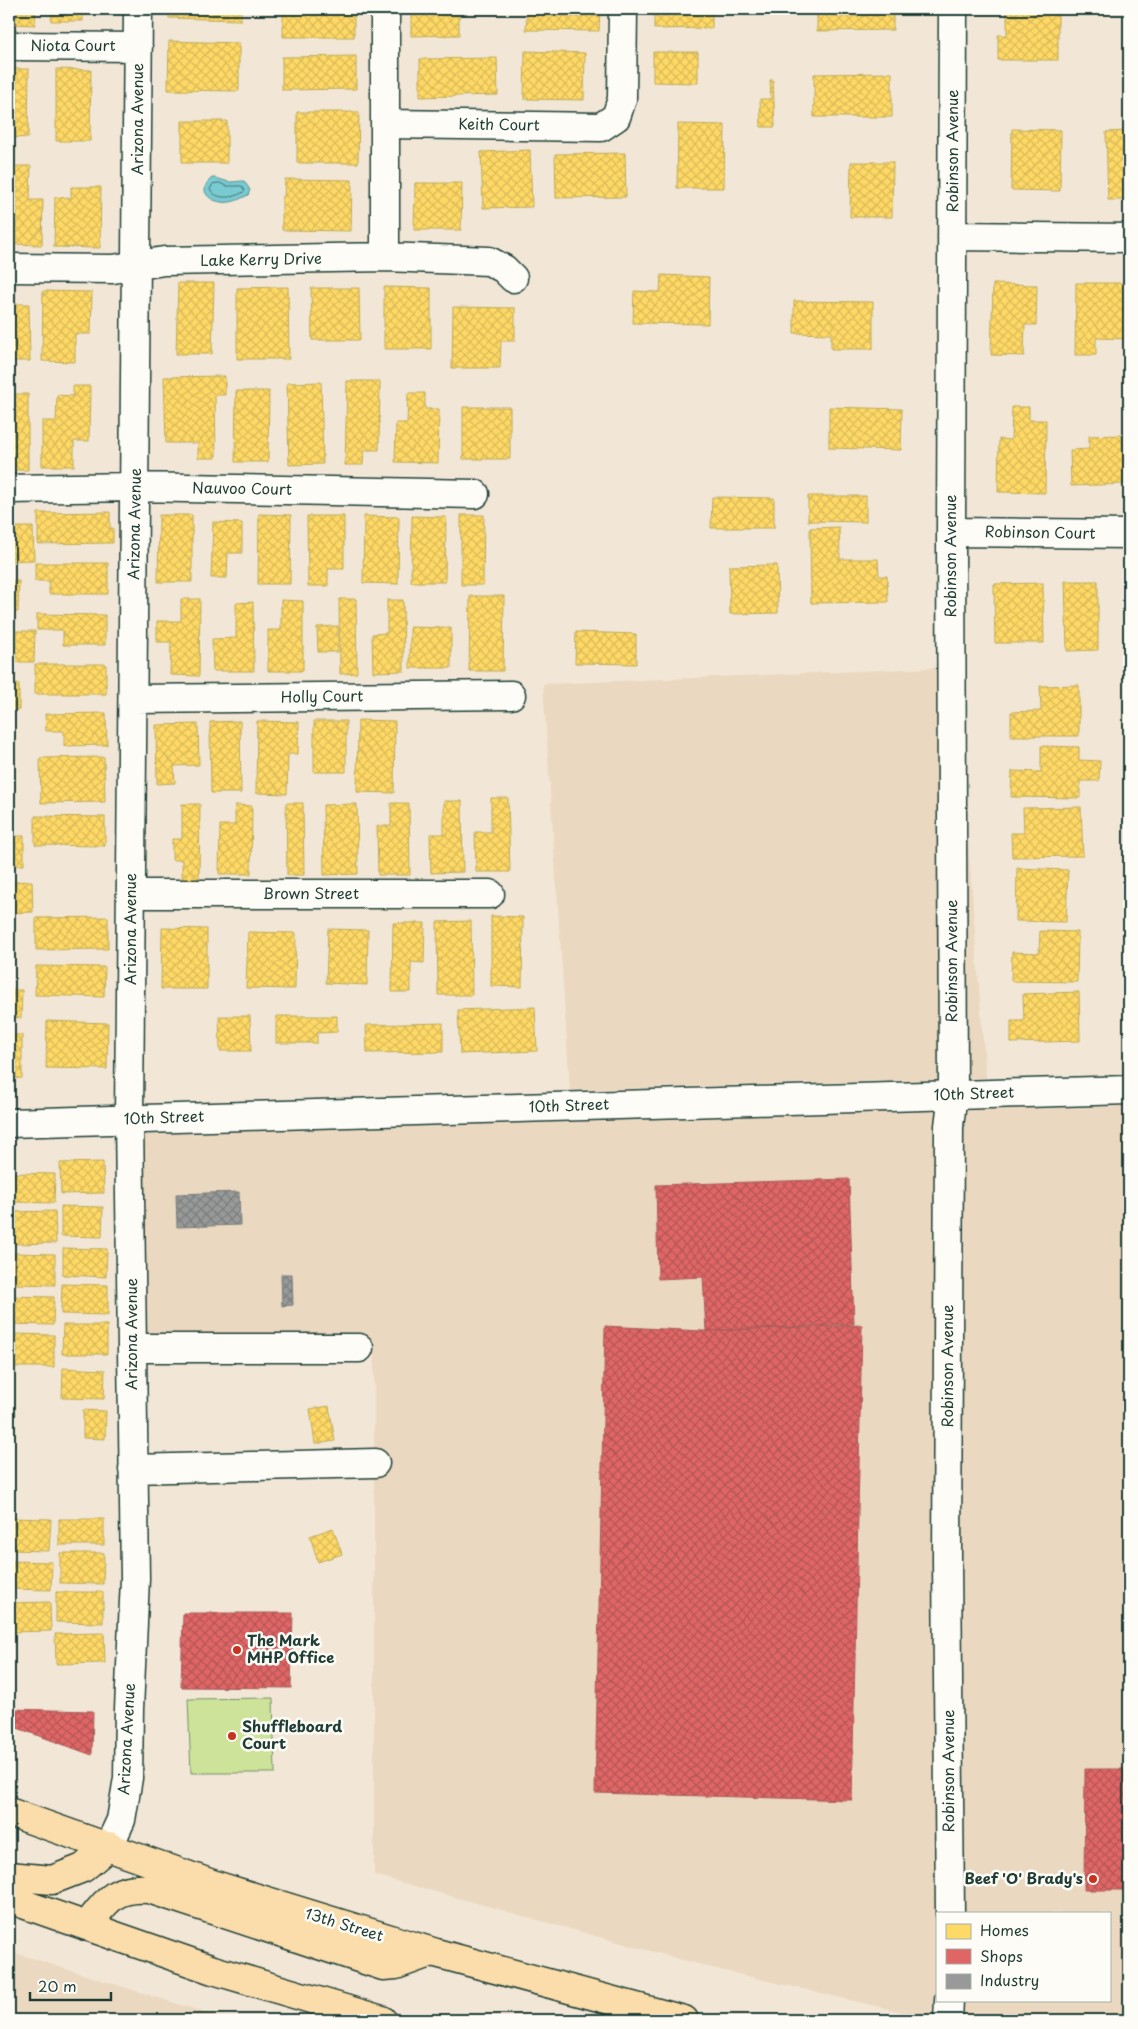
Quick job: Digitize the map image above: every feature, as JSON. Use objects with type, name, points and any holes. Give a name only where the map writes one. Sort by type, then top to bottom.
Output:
[{"type":"highway","name":"13th Street","points":[[9,1812],[218,1886],[432,1952],[684,2020]]},
{"type":"highway","points":[[9,1876],[52,1880],[83,1868],[109,1846]]},
{"type":"highway","points":[[86,1926],[114,1895],[134,1888],[149,1889],[383,1966],[396,1965],[432,1952]]},
{"type":"highway","points":[[9,1899],[214,1970],[382,2020]]},
{"type":"street","name":"Arizona Avenue","points":[[109,1846],[121,1820],[128,1778],[135,1579],[130,1119],[138,9]]},
{"type":"street","points":[[384,257],[385,9]]},
{"type":"street","name":"Keith Court","points":[[385,124],[601,127],[616,117],[622,99],[623,9]]},
{"type":"street","name":"Robinson Avenue","points":[[950,1912],[947,1560],[949,1126],[953,1094],[951,532],[953,9]]},
{"type":"street","name":"Niota Court","points":[[9,46],[138,47]]},
{"type":"street","points":[[952,236],[1129,238]]},
{"type":"street","name":"Lake Kerry Drive","points":[[9,268],[113,269],[164,262],[384,257],[489,261],[504,269],[513,278]]},
{"type":"street","name":"Nauvoo Court","points":[[9,488],[136,487],[475,494]]},
{"type":"street","name":"Robinson Court","points":[[951,532],[1129,534]]},
{"type":"street","name":"Holly Court","points":[[133,699],[511,695]]},
{"type":"street","name":"Brown Street","points":[[132,894],[490,894]]},
{"type":"street","name":"10th Street","points":[[9,1123],[1129,1090]]},
{"type":"street","points":[[133,1348],[359,1348]]},
{"type":"street","points":[[133,1469],[375,1463]]},
{"type":"street","points":[[948,2020],[949,2002]]},
{"type":"shaded area","points":[[955,667],[986,1078],[570,1090],[543,684]]},
{"type":"shaded area","points":[[1129,1106],[1129,2020],[936,2020],[712,1968],[374,1875],[374,1344],[135,1340],[141,1135]]},
{"type":"shaded area","points":[[9,1951],[229,2020],[9,2020]]},
{"type":"green space","name":"Shuffleboard Court","points":[[273,1698],[275,1773],[191,1773],[188,1699]]},
{"type":"water","points":[[212,178],[230,182],[244,181],[250,190],[248,195],[235,201],[216,201],[208,196],[205,190]]},
{"type":"building: Homes","points":[[9,9],[36,9],[35,25],[9,24]]},
{"type":"building: Homes","points":[[52,9],[83,9],[83,21],[51,21]]},
{"type":"building: Homes","points":[[169,9],[241,9],[241,20],[169,18]]},
{"type":"building: Homes","points":[[283,9],[354,9],[354,37],[283,37]]},
{"type":"building: Homes","points":[[411,9],[459,9],[459,35],[411,36]]},
{"type":"building: Homes","points":[[527,9],[600,9],[599,31],[526,30]]},
{"type":"building: Homes","points":[[654,9],[712,9],[712,28],[654,29]]},
{"type":"building: Homes","points":[[817,9],[893,9],[893,30],[817,31]]},
{"type":"building: Homes","points":[[1007,9],[1058,9],[1058,60],[998,60],[998,35],[1007,35]]},
{"type":"building: Homes","points":[[169,41],[239,43],[239,91],[168,90]]},
{"type":"building: Homes","points":[[525,51],[585,53],[584,100],[524,99]]},
{"type":"building: Homes","points":[[653,52],[698,52],[698,83],[653,82]]},
{"type":"building: Homes","points":[[356,56],[356,89],[282,90],[282,57]]},
{"type":"building: Homes","points":[[497,58],[498,95],[420,97],[420,59]]},
{"type":"building: Homes","points":[[9,69],[29,69],[28,138],[9,137]]},
{"type":"building: Homes","points":[[56,69],[91,70],[90,141],[56,141]]},
{"type":"building: Homes","points":[[892,73],[892,117],[814,117],[814,74]]},
{"type":"building: Homes","points":[[770,80],[773,80],[775,127],[761,127],[760,99],[771,99]]},
{"type":"building: Homes","points":[[297,112],[359,112],[358,163],[297,163]]},
{"type":"building: Homes","points":[[182,121],[227,121],[227,163],[182,163]]},
{"type":"building: Homes","points":[[678,124],[725,125],[724,188],[677,188]]},
{"type":"building: Homes","points":[[1012,129],[1061,130],[1060,191],[1011,190]]},
{"type":"building: Homes","points":[[1129,131],[1129,200],[1108,200],[1106,132]]},
{"type":"building: Homes","points":[[530,150],[532,207],[483,208],[481,152]]},
{"type":"building: Homes","points":[[625,153],[626,197],[556,198],[555,154]]},
{"type":"building: Homes","points":[[851,162],[893,162],[892,217],[850,217]]},
{"type":"building: Homes","points":[[9,166],[31,166],[30,200],[43,200],[42,245],[9,244]]},
{"type":"building: Homes","points":[[285,179],[352,180],[351,231],[282,230],[282,197],[284,197]]},
{"type":"building: Homes","points":[[415,183],[462,183],[461,230],[414,230]]},
{"type":"building: Homes","points":[[71,187],[101,187],[100,248],[54,247],[55,197],[71,198]]},
{"type":"building: Homes","points":[[661,275],[709,277],[708,324],[633,323],[634,291],[660,292]]},
{"type":"building: Homes","points":[[178,283],[214,283],[212,354],[176,354]]},
{"type":"building: Homes","points":[[1076,283],[1128,283],[1128,339],[1096,338],[1096,355],[1075,355]]},
{"type":"building: Homes","points":[[993,284],[1037,285],[1036,325],[1025,325],[1024,356],[991,355]]},
{"type":"building: Homes","points":[[288,287],[289,359],[237,359],[237,288]]},
{"type":"building: Homes","points":[[384,287],[431,288],[431,349],[384,349]]},
{"type":"building: Homes","points":[[311,288],[359,288],[360,340],[312,340]]},
{"type":"building: Homes","points":[[9,291],[15,291],[15,304],[29,304],[30,361],[9,361]]},
{"type":"building: Homes","points":[[43,291],[92,292],[91,334],[75,334],[75,362],[42,361]]},
{"type":"building: Homes","points":[[794,301],[873,302],[873,349],[831,349],[831,334],[794,333]]},
{"type":"building: Homes","points":[[453,307],[515,308],[515,341],[501,341],[500,368],[452,368]]},
{"type":"building: Homes","points":[[225,376],[225,395],[215,395],[216,458],[198,458],[198,443],[166,443],[164,377]]},
{"type":"building: Homes","points":[[347,381],[380,381],[379,450],[364,450],[363,465],[345,465]]},
{"type":"building: Homes","points":[[321,382],[323,464],[289,465],[287,383]]},
{"type":"building: Homes","points":[[73,386],[90,386],[89,441],[74,441],[74,466],[42,466],[42,421],[56,421],[57,395],[73,396]]},
{"type":"building: Homes","points":[[236,391],[269,391],[268,462],[235,462]]},
{"type":"building: Homes","points":[[408,393],[425,393],[425,409],[439,409],[438,463],[395,462],[396,423],[407,423]]},
{"type":"building: Homes","points":[[9,394],[28,394],[28,470],[9,470]]},
{"type":"building: Homes","points":[[463,407],[510,407],[510,459],[463,459]]},
{"type":"building: Homes","points":[[829,407],[902,409],[901,450],[829,448]]},
{"type":"building: Homes","points":[[1012,407],[1029,407],[1029,420],[1046,420],[1045,493],[998,492],[999,439],[1011,440]]},
{"type":"building: Homes","points":[[1122,435],[1124,484],[1071,486],[1070,450],[1089,449],[1089,436]]},
{"type":"building: Homes","points":[[808,496],[866,496],[866,522],[808,521]]},
{"type":"building: Homes","points":[[712,497],[774,498],[774,528],[711,528]]},
{"type":"building: Homes","points":[[110,512],[110,528],[113,528],[113,543],[38,544],[38,513]]},
{"type":"building: Homes","points":[[259,514],[291,515],[290,584],[258,584]]},
{"type":"building: Homes","points":[[159,515],[192,515],[192,582],[158,582]]},
{"type":"building: Homes","points":[[461,515],[484,515],[483,585],[461,585]]},
{"type":"building: Homes","points":[[307,516],[344,516],[344,569],[328,569],[328,586],[308,586]]},
{"type":"building: Homes","points":[[364,516],[399,517],[398,584],[363,583]]},
{"type":"building: Homes","points":[[412,516],[446,517],[445,582],[411,582]]},
{"type":"building: Homes","points":[[213,522],[242,523],[242,553],[228,553],[227,578],[211,578]]},
{"type":"building: Homes","points":[[9,527],[33,527],[34,560],[9,561]]},
{"type":"building: Homes","points":[[839,527],[840,559],[878,559],[879,576],[887,576],[888,602],[811,603],[810,528]]},
{"type":"building: Homes","points":[[35,563],[108,563],[108,594],[49,594],[49,581],[35,581]]},
{"type":"building: Homes","points":[[777,565],[778,613],[730,614],[729,566]]},
{"type":"building: Homes","points":[[9,581],[19,581],[18,612],[9,611]]},
{"type":"building: Homes","points":[[1065,581],[1098,581],[1098,650],[1067,651]]},
{"type":"building: Homes","points":[[1043,583],[1044,643],[995,643],[994,584]]},
{"type":"building: Homes","points":[[470,596],[504,596],[503,671],[469,671]]},
{"type":"building: Homes","points":[[181,599],[200,599],[199,676],[170,675],[171,642],[157,642],[157,621],[181,621]]},
{"type":"building: Homes","points":[[339,599],[356,599],[357,673],[340,674]]},
{"type":"building: Homes","points":[[281,600],[303,601],[303,671],[268,671],[268,630],[281,630]]},
{"type":"building: Homes","points":[[387,600],[403,600],[404,671],[373,672],[372,634],[387,633]]},
{"type":"building: Homes","points":[[253,602],[254,671],[213,671],[212,639],[236,638],[236,603]]},
{"type":"building: Homes","points":[[37,614],[105,615],[105,645],[63,645],[63,630],[37,630]]},
{"type":"building: Homes","points":[[338,626],[338,652],[318,652],[317,627]]},
{"type":"building: Homes","points":[[410,627],[451,628],[451,668],[410,668]]},
{"type":"building: Homes","points":[[9,631],[35,631],[34,662],[9,662]]},
{"type":"building: Homes","points":[[576,632],[636,634],[636,664],[575,663]]},
{"type":"building: Homes","points":[[35,664],[106,664],[106,694],[35,694]]},
{"type":"building: Homes","points":[[9,684],[19,684],[19,710],[9,709]]},
{"type":"building: Homes","points":[[1079,685],[1079,736],[1011,736],[1011,712],[1041,711],[1040,686]]},
{"type":"building: Homes","points":[[106,713],[107,745],[64,746],[64,731],[46,731],[45,714]]},
{"type":"building: Homes","points":[[358,720],[395,721],[394,793],[357,792]]},
{"type":"building: Homes","points":[[240,721],[241,793],[211,793],[210,722]]},
{"type":"building: Homes","points":[[257,721],[299,722],[298,754],[288,754],[287,794],[256,793]]},
{"type":"building: Homes","points":[[314,721],[346,721],[346,772],[314,772]]},
{"type":"building: Homes","points":[[198,724],[199,765],[174,766],[175,783],[157,784],[156,725]]},
{"type":"building: Homes","points":[[1041,746],[1079,747],[1079,760],[1100,761],[1099,781],[1080,781],[1080,798],[1011,797],[1012,771],[1041,772]]},
{"type":"building: Homes","points":[[104,757],[105,802],[41,803],[40,758]]},
{"type":"building: Homes","points":[[9,784],[14,784],[15,815],[9,815]]},
{"type":"building: Homes","points":[[491,798],[508,798],[510,872],[476,872],[475,832],[491,832]]},
{"type":"building: Homes","points":[[444,801],[462,801],[463,872],[431,873],[430,834],[444,834]]},
{"type":"building: Homes","points":[[286,803],[303,803],[304,875],[287,875]]},
{"type":"building: Homes","points":[[391,803],[409,803],[410,875],[378,875],[377,826],[391,826]]},
{"type":"building: Homes","points":[[182,804],[200,804],[199,881],[182,880],[182,860],[172,860],[172,839],[182,839]]},
{"type":"building: Homes","points":[[357,804],[358,874],[324,875],[323,805]]},
{"type":"building: Homes","points":[[235,805],[252,806],[251,874],[219,874],[220,825],[235,825]]},
{"type":"building: Homes","points":[[1081,807],[1083,856],[1012,857],[1011,833],[1024,833],[1023,808]]},
{"type":"building: Homes","points":[[35,816],[105,817],[105,846],[35,845]]},
{"type":"building: Homes","points":[[9,836],[24,836],[24,865],[9,865]]},
{"type":"building: Homes","points":[[1017,868],[1068,870],[1066,922],[1016,921]]},
{"type":"building: Homes","points":[[32,881],[33,912],[9,913],[9,882]]},
{"type":"building: Homes","points":[[491,916],[523,917],[522,987],[491,986]]},
{"type":"building: Homes","points":[[108,917],[108,949],[36,950],[36,918]]},
{"type":"building: Homes","points":[[471,921],[472,995],[438,995],[437,922]]},
{"type":"building: Homes","points":[[393,923],[425,923],[424,963],[411,962],[411,992],[392,992]]},
{"type":"building: Homes","points":[[162,928],[207,929],[207,989],[161,989]]},
{"type":"building: Homes","points":[[328,929],[368,930],[367,985],[326,983]]},
{"type":"building: Homes","points":[[1040,931],[1078,932],[1077,982],[1011,981],[1012,952],[1039,953]]},
{"type":"building: Homes","points":[[248,932],[296,933],[295,989],[246,988]]},
{"type":"building: Homes","points":[[36,966],[105,967],[104,997],[35,995]]},
{"type":"building: Homes","points":[[9,990],[22,990],[21,1018],[9,1017]]},
{"type":"building: Homes","points":[[1079,992],[1080,1041],[1011,1043],[1011,1021],[1024,1021],[1023,994]]},
{"type":"building: Homes","points":[[535,1007],[537,1051],[460,1054],[458,1010]]},
{"type":"building: Homes","points":[[219,1016],[250,1016],[251,1051],[220,1051]]},
{"type":"building: Homes","points":[[276,1016],[337,1016],[337,1032],[317,1033],[317,1043],[276,1043]]},
{"type":"building: Homes","points":[[47,1021],[108,1023],[107,1069],[46,1068]]},
{"type":"building: Homes","points":[[443,1023],[443,1052],[367,1053],[366,1025]]},
{"type":"building: Homes","points":[[9,1035],[22,1035],[22,1078],[9,1079]]},
{"type":"building: Homes","points":[[103,1162],[104,1193],[61,1194],[60,1163]]},
{"type":"building: Homes","points":[[13,1173],[55,1174],[54,1203],[12,1202]]},
{"type":"building: Homes","points":[[61,1206],[103,1207],[102,1237],[61,1236]]},
{"type":"building: Homes","points":[[55,1211],[56,1243],[13,1244],[12,1212]]},
{"type":"building: Homes","points":[[63,1248],[107,1249],[106,1277],[63,1275]]},
{"type":"building: Homes","points":[[14,1253],[55,1254],[55,1285],[13,1284]]},
{"type":"building: Homes","points":[[62,1284],[108,1285],[108,1315],[61,1314]]},
{"type":"building: Homes","points":[[9,1296],[54,1297],[53,1325],[9,1324]]},
{"type":"building: Homes","points":[[63,1325],[107,1325],[107,1354],[62,1354]]},
{"type":"building: Homes","points":[[12,1334],[54,1335],[54,1367],[12,1367]]},
{"type":"building: Homes","points":[[63,1368],[105,1370],[104,1399],[62,1398]]},
{"type":"building: Homes","points":[[329,1406],[335,1441],[315,1444],[310,1409]]},
{"type":"building: Homes","points":[[83,1410],[106,1411],[105,1439],[83,1438]]},
{"type":"building: Homes","points":[[9,1518],[51,1519],[49,1551],[9,1550]]},
{"type":"building: Homes","points":[[59,1519],[104,1519],[104,1545],[59,1545]]},
{"type":"building: Homes","points":[[333,1528],[342,1554],[318,1562],[310,1536]]},
{"type":"building: Homes","points":[[60,1553],[104,1553],[103,1584],[60,1583]]},
{"type":"building: Homes","points":[[9,1561],[52,1562],[51,1590],[9,1589]]},
{"type":"building: Homes","points":[[56,1592],[103,1592],[103,1623],[56,1622]]},
{"type":"building: Homes","points":[[50,1602],[51,1631],[9,1632],[9,1603]]},
{"type":"building: Homes","points":[[104,1633],[105,1663],[56,1664],[55,1634]]},
{"type":"building: Shops","points":[[849,1179],[854,1324],[706,1331],[703,1277],[658,1279],[656,1185]]},
{"type":"building: Shops","points":[[862,1325],[852,1800],[595,1793],[605,1326],[703,1331]]},
{"type":"building: Shops","name":"The Mark MHP Office","points":[[183,1613],[293,1613],[291,1688],[181,1687]]},
{"type":"building: Shops","points":[[9,1709],[93,1711],[92,1755],[9,1725]]},
{"type":"building: Shops","points":[[1085,1769],[1129,1769],[1129,1890],[1084,1890]]},
{"type":"building: Industry","points":[[239,1192],[240,1225],[177,1227],[176,1194]]},
{"type":"building: Industry","points":[[281,1274],[292,1274],[293,1305],[282,1306]]},
{"type":"place","name":"The Mark MHP Office","points":[[237,1650]]},
{"type":"place","name":"Shuffleboard Court","points":[[232,1736]]},
{"type":"place","name":"Beef 'O' Brady's","points":[[1093,1879]]}]
